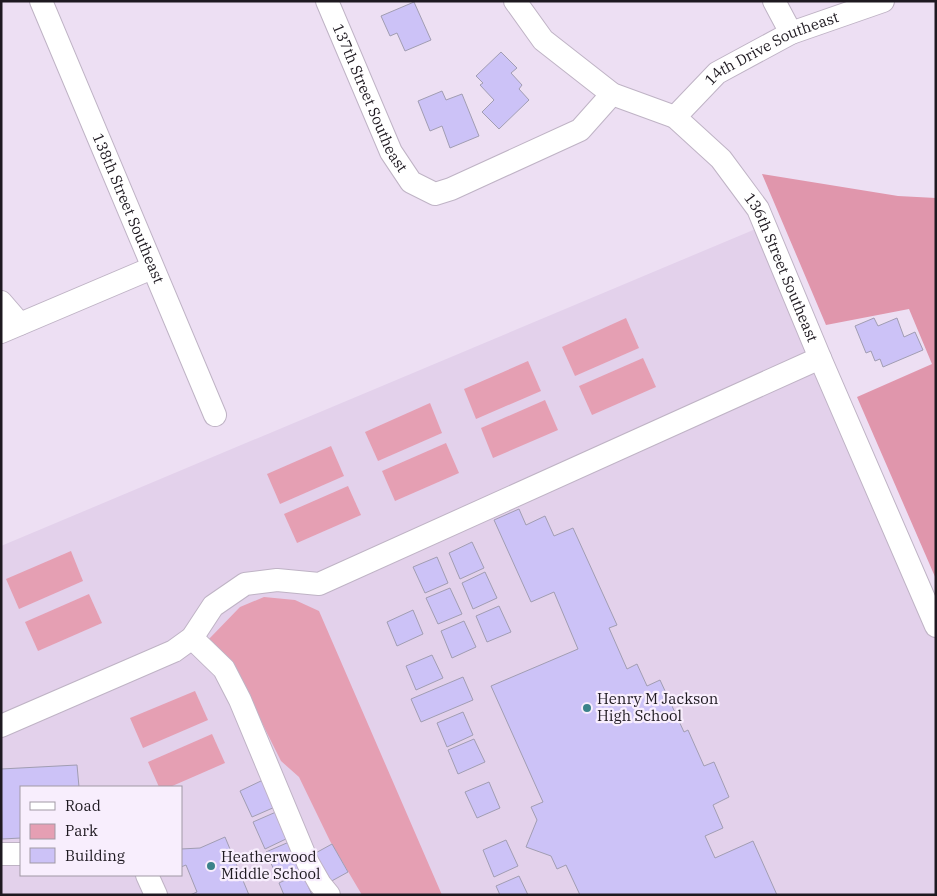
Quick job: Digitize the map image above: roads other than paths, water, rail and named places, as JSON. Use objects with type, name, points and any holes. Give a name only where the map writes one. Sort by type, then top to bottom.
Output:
[{"type":"street","name":"138th Street Southeast","points":[[41,1],[215,415]]},
{"type":"street","name":"137th Street Southeast","points":[[327,1],[391,152],[411,182],[435,194],[451,189],[580,130],[612,94]]},
{"type":"street","name":"136th Street Southeast","points":[[515,1],[544,40],[612,94],[675,117],[721,159],[758,209],[936,626]]},
{"type":"street","points":[[774,1],[791,33]]},
{"type":"street","name":"14th Drive Southeast","points":[[675,117],[717,73],[791,33],[883,1]]},
{"type":"street","points":[[1,302],[11,328],[152,268]]},
{"type":"street","points":[[1,726],[174,651],[192,638],[213,606],[245,584],[277,580],[319,584],[820,358]]},
{"type":"street","points":[[192,638],[224,670],[240,700],[308,864],[329,895]]},
{"type":"street","points":[[1,854],[20,854]]},
{"type":"street","points":[[147,876],[156,895]]},
{"type":"place","name":"Henry M Jackson High School","points":[[587,708]]},
{"type":"place","name":"Heatherwood Middle School","points":[[211,866]]}]
